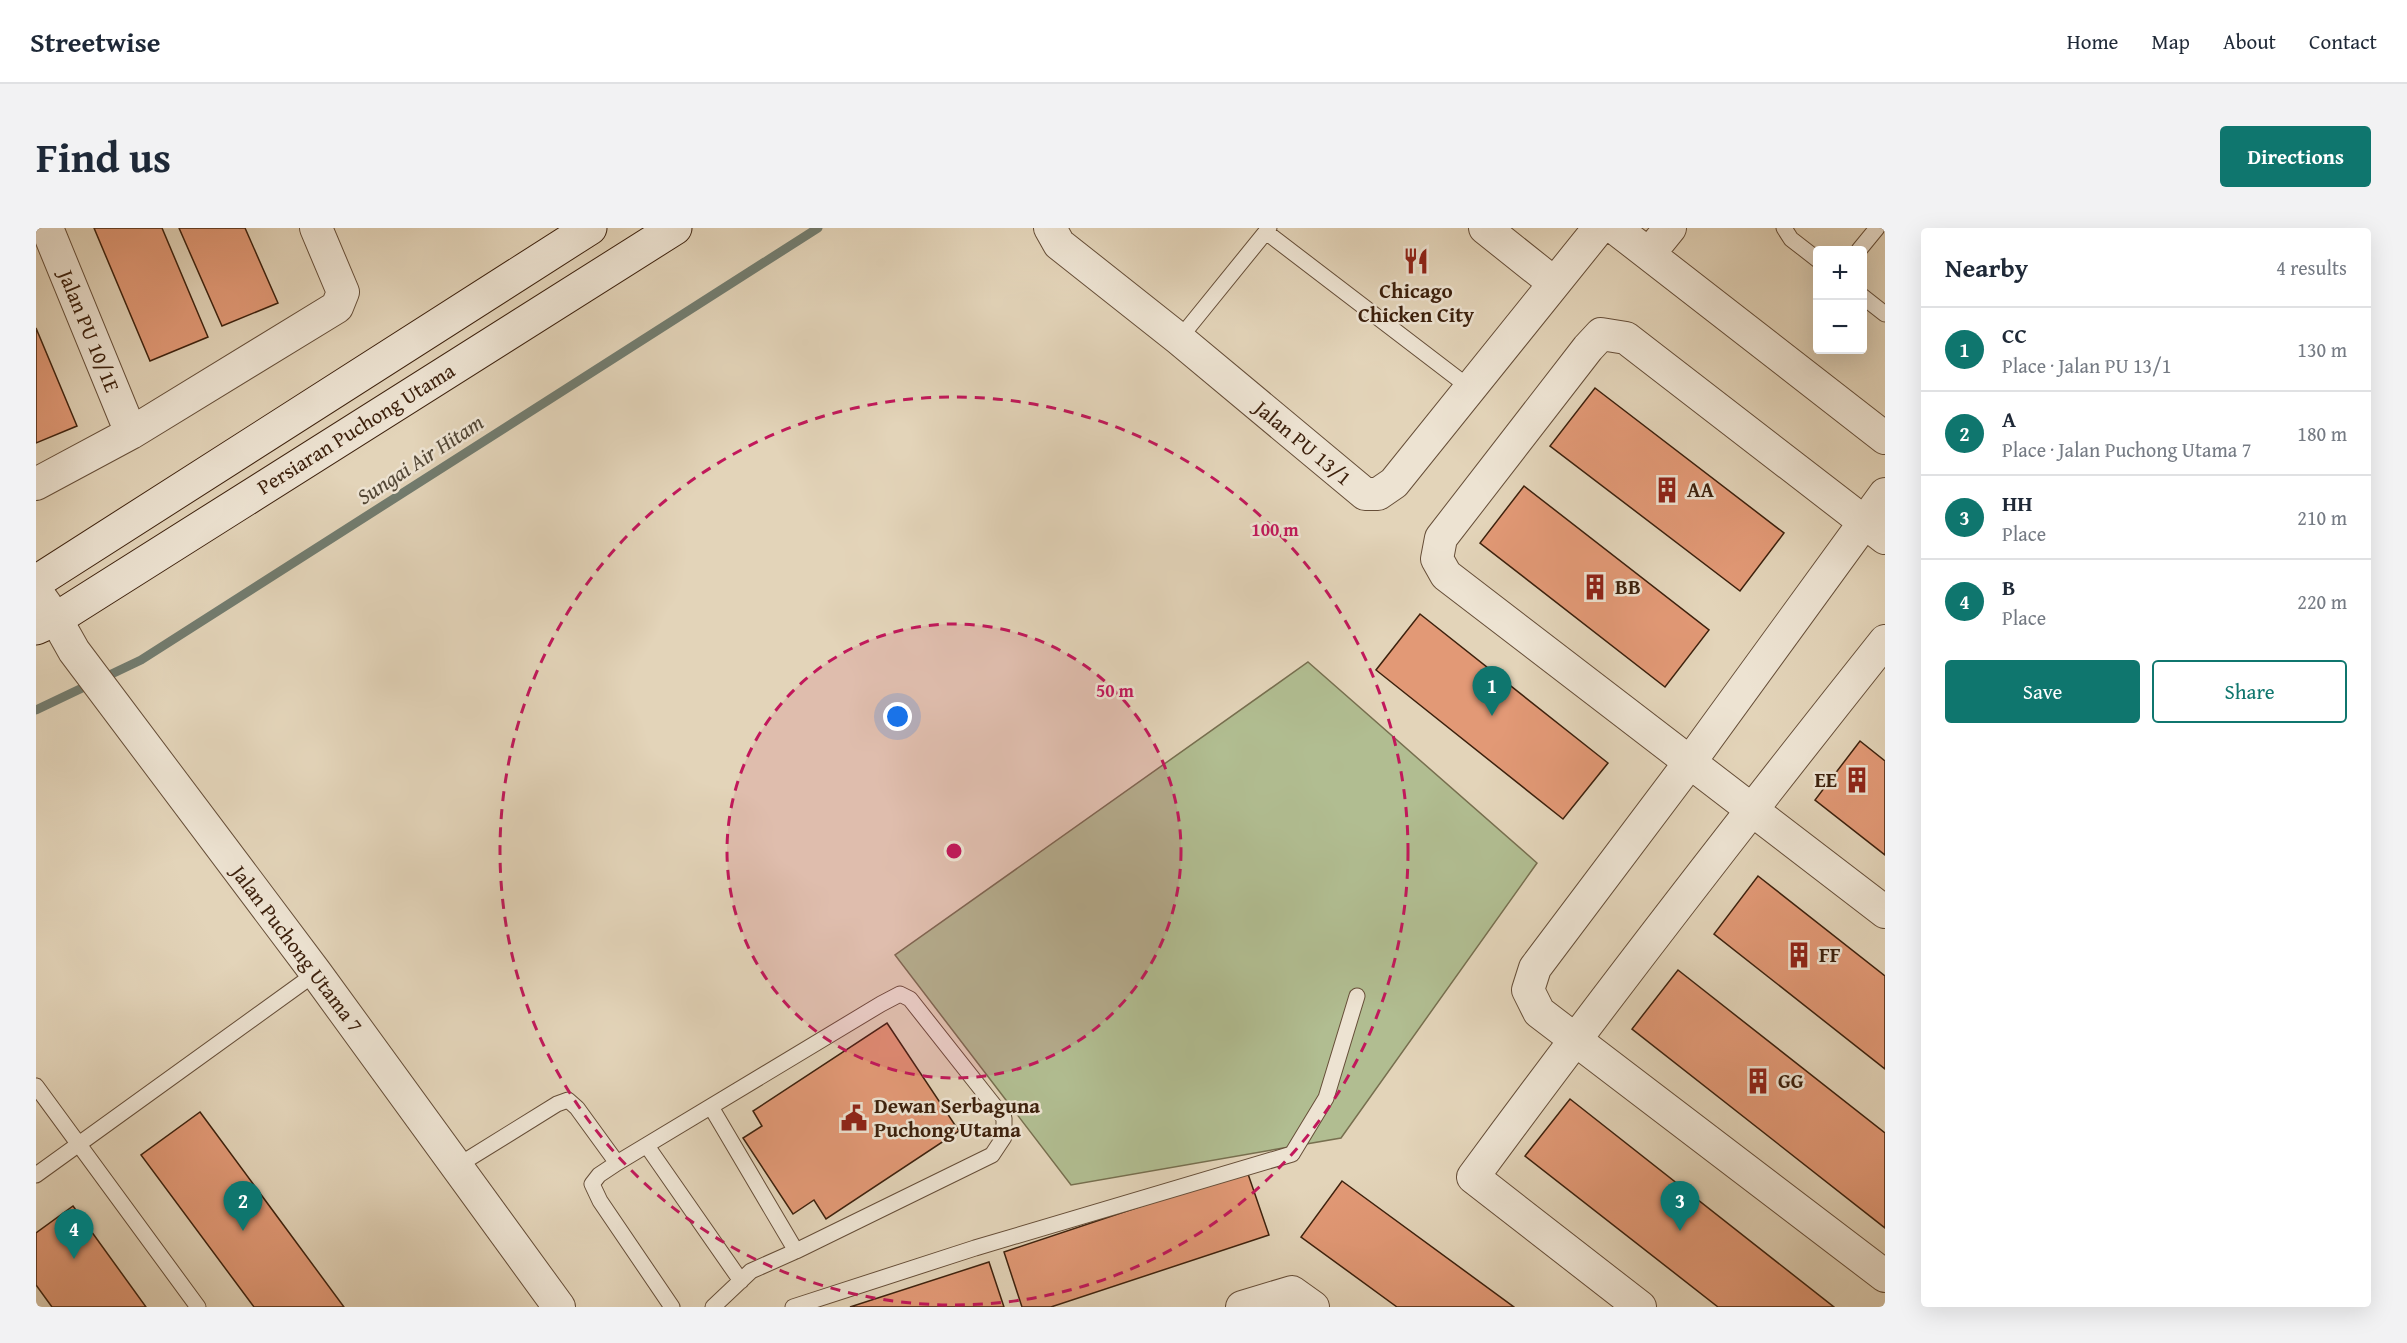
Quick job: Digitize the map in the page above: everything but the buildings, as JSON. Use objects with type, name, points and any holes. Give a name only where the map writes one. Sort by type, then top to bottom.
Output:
[{"type":"street","name":"Jalan PU 10/1E","points":[[47,228],[131,433]]},
{"type":"street","points":[[36,484],[131,433],[337,307],[343,292],[316,228]]},
{"type":"street","name":"Persiaran Puchong Utama","points":[[36,582],[590,228]]},
{"type":"street","name":"Persiaran Puchong Utama","points":[[46,623],[675,228]]},
{"type":"street","name":"Jalan PU 13/1","points":[[1050,228],[1059,244],[1179,339],[1365,494],[1378,494],[1394,483],[1599,228]]},
{"type":"street","points":[[1485,228],[1554,283]]},
{"type":"street","points":[[1615,228],[1885,438]]},
{"type":"street","points":[[1649,255],[1670,228]]},
{"type":"street","points":[[1875,529],[1626,338],[1601,334],[1441,538],[1437,559],[1446,575],[1885,912]]},
{"type":"street","points":[[1885,494],[1875,529],[1690,762],[1534,968],[1528,990],[1539,1012],[1885,1276]]},
{"type":"street","name":"Jalan Puchong Utama 7","points":[[36,591],[46,623],[74,651],[316,973],[558,1307]]},
{"type":"street","points":[[1640,1307],[1473,1176],[1574,1039],[1751,809],[1885,641]]},
{"type":"street","points":[[1242,1307],[1292,1292],[1313,1307]]},
{"type":"lane","points":[[1784,228],[1791,239],[1813,256]]},
{"type":"lane","points":[[1862,246],[1876,228]]},
{"type":"lane","points":[[1179,339],[1267,230],[1470,388]]},
{"type":"lane","points":[[1867,299],[1885,314]]},
{"type":"lane","points":[[36,1175],[316,973]]},
{"type":"lane","points":[[672,1307],[600,1201],[592,1184],[599,1175],[617,1163],[900,994],[910,999],[1004,1118],[1004,1137],[992,1155],[752,1271],[713,1307]]},
{"type":"lane","points":[[793,1307],[975,1248],[1292,1154],[1326,1098],[1357,996]]},
{"type":"lane","points":[[36,1086],[198,1307]]},
{"type":"lane","points":[[457,1166],[557,1104],[568,1100],[577,1108],[617,1163]]},
{"type":"lane","points":[[711,1107],[796,1251]]},
{"type":"lane","points":[[647,1146],[741,1281]]},
{"type":"green space","points":[[1308,662],[1537,863],[1341,1138],[1071,1185],[895,955]]},
{"type":"waterway","name":"Sungai Air Hitam","points":[[36,710],[141,660],[818,228]]},
{"type":"place","name":"Chicago Chicken City","points":[[1416,261]]},
{"type":"place","name":"AA","points":[[1667,490]]},
{"type":"place","name":"BB","points":[[1595,587]]},
{"type":"place","name":"CC","points":[[1492,716]]},
{"type":"place","name":"EE","points":[[1857,780]]},
{"type":"place","name":"FF","points":[[1799,955]]},
{"type":"place","name":"GG","points":[[1758,1081]]},
{"type":"place","name":"Dewan Serbaguna Puchong Utama","points":[[854,1118]]},
{"type":"place","name":"A","points":[[243,1231]]},
{"type":"place","name":"HH","points":[[1680,1231]]},
{"type":"place","name":"B","points":[[74,1259]]}]
